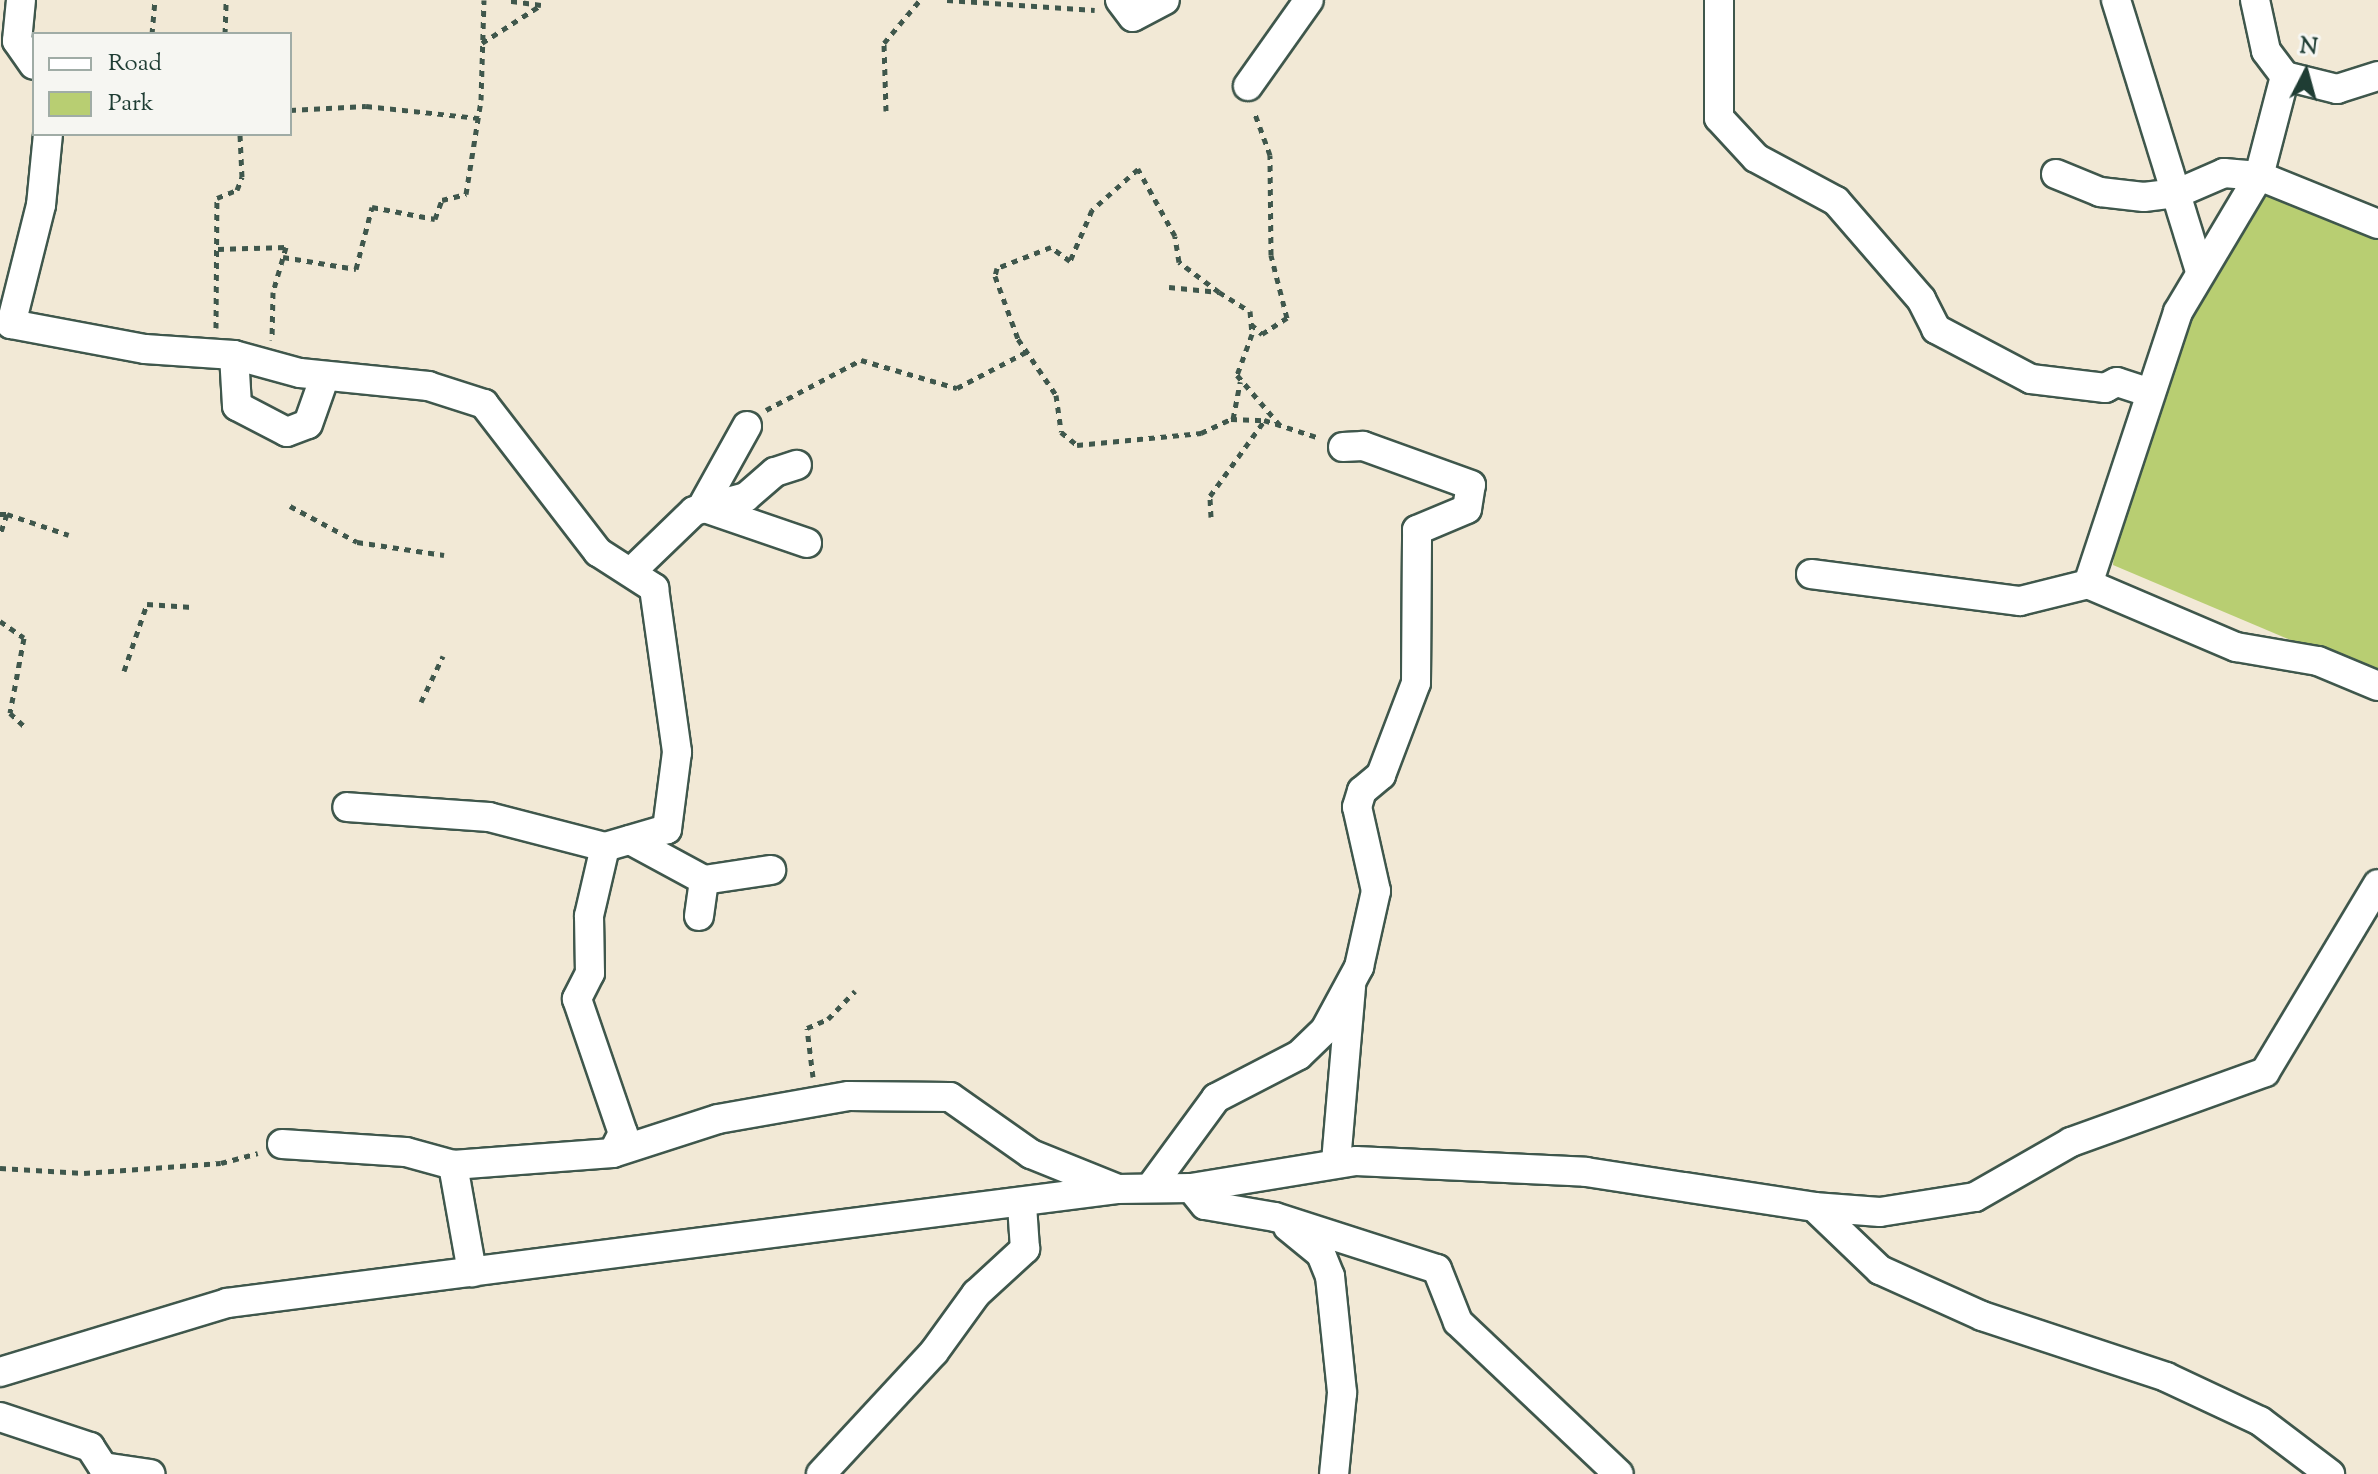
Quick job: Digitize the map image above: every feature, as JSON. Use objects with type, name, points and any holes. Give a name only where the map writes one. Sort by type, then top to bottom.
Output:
[{"type":"street","points":[[21,0],[17,41],[32,62]]},
{"type":"street","points":[[1120,0],[1133,17],[1165,0]]},
{"type":"street","points":[[1248,86],[1309,0]]},
{"type":"street","points":[[1719,0],[1713,87],[1719,118],[1756,158],[1836,201],[1921,299],[1936,329],[2031,379],[2105,388],[2117,382],[2148,392]]},
{"type":"street","points":[[2116,0],[2200,271]]},
{"type":"street","points":[[2255,0],[2266,51],[2285,76],[2337,89],[2378,76]]},
{"type":"street","points":[[2088,584],[2148,392],[2200,271],[2259,176],[2285,76]]},
{"type":"street","points":[[48,136],[41,205],[11,324],[145,349],[225,354],[325,376],[428,386],[484,404],[598,552],[634,569],[654,588],[677,752],[667,829],[618,843]]},
{"type":"street","points":[[2056,174],[2100,192],[2178,193],[2224,173],[2259,176],[2378,224]]},
{"type":"street","points":[[225,354],[237,406],[287,432],[308,424],[325,376]]},
{"type":"street","points":[[634,569],[702,507],[747,426]]},
{"type":"street","points":[[1336,1162],[1351,987],[1376,891],[1357,807],[1362,791],[1381,775],[1416,683],[1417,530],[1467,509],[1471,485],[1363,446],[1343,447]]},
{"type":"street","points":[[702,507],[746,497],[775,472],[797,465]]},
{"type":"street","points":[[702,507],[807,543]]},
{"type":"street","points":[[1811,574],[2020,601],[2088,584],[2236,647],[2318,661],[2378,686]]},
{"type":"street","points":[[347,807],[489,817],[618,843],[704,880],[771,870]]},
{"type":"street","points":[[613,1153],[623,1133],[591,1023],[577,999],[590,973],[589,916],[618,843]]},
{"type":"street","points":[[699,916],[704,880]]},
{"type":"street","points":[[0,1372],[227,1303],[1022,1205],[1117,1189],[1191,1188],[1336,1162],[1586,1172],[1814,1207],[1880,1212],[1975,1197],[2071,1142],[2265,1072],[2378,884]]},
{"type":"street","points":[[1150,1188],[1216,1098],[1299,1055],[1351,987]]},
{"type":"street","points":[[282,1144],[406,1152],[453,1165],[613,1153],[718,1119],[816,1102],[950,1097],[1031,1154],[1117,1189]]},
{"type":"street","points":[[453,1165],[472,1272]]},
{"type":"street","points":[[1191,1188],[1205,1205],[1275,1217],[1437,1269],[1458,1322],[1619,1474]]},
{"type":"street","points":[[821,1474],[934,1352],[976,1294],[1025,1249],[1022,1205]]},
{"type":"street","points":[[1814,1207],[1880,1270],[1982,1316],[2166,1377],[2260,1421],[2330,1474]]},
{"type":"street","points":[[1275,1217],[1321,1254],[1330,1276],[1342,1393],[1334,1474]]},
{"type":"street","points":[[0,1417],[90,1447],[103,1467],[150,1474]]},
{"type":"path","points":[[152,32],[155,0]]},
{"type":"path","points":[[225,32],[226,0]]},
{"type":"path","points":[[283,257],[356,269],[372,207],[435,219],[442,200],[466,194],[479,118],[484,0]]},
{"type":"path","points":[[482,43],[541,5],[505,0]]},
{"type":"path","points":[[886,111],[884,43],[920,0]]},
{"type":"path","points":[[947,0],[1106,12],[1120,0]]},
{"type":"path","points":[[1248,86],[1270,155],[1271,255],[1287,297],[1287,318],[1273,329],[1262,334],[1251,324]]},
{"type":"path","points":[[292,110],[366,106],[479,118]]},
{"type":"path","points":[[225,354],[217,198],[237,190],[242,177],[240,136]]},
{"type":"path","points":[[1233,419],[1251,324],[1250,311],[1179,262],[1175,236],[1138,169],[1092,210],[1070,261],[1051,247],[997,268],[1028,351],[1056,395],[1061,432],[1077,445],[1201,433],[1233,419],[1264,420],[1343,447]]},
{"type":"path","points":[[218,249],[286,247],[272,337]]},
{"type":"path","points":[[1169,287],[1219,292]]},
{"type":"path","points":[[747,426],[788,393],[861,360],[957,388],[1028,351]]},
{"type":"path","points":[[1240,381],[1279,425]]},
{"type":"path","points":[[1211,517],[1210,496],[1264,420]]},
{"type":"path","points":[[290,506],[357,542],[444,555]]},
{"type":"path","points":[[0,534],[4,514],[69,535]]},
{"type":"path","points":[[124,671],[147,604],[192,607]]},
{"type":"path","points":[[0,621],[24,638],[10,713],[27,729]]},
{"type":"path","points":[[421,702],[443,656]]},
{"type":"path","points":[[816,1102],[807,1028],[828,1019],[855,991]]},
{"type":"path","points":[[0,1168],[84,1173],[221,1163],[282,1144]]},
{"type":"green space","points":[[2273,182],[2378,228],[2378,677],[2113,565],[2116,533],[2181,321]]}]
